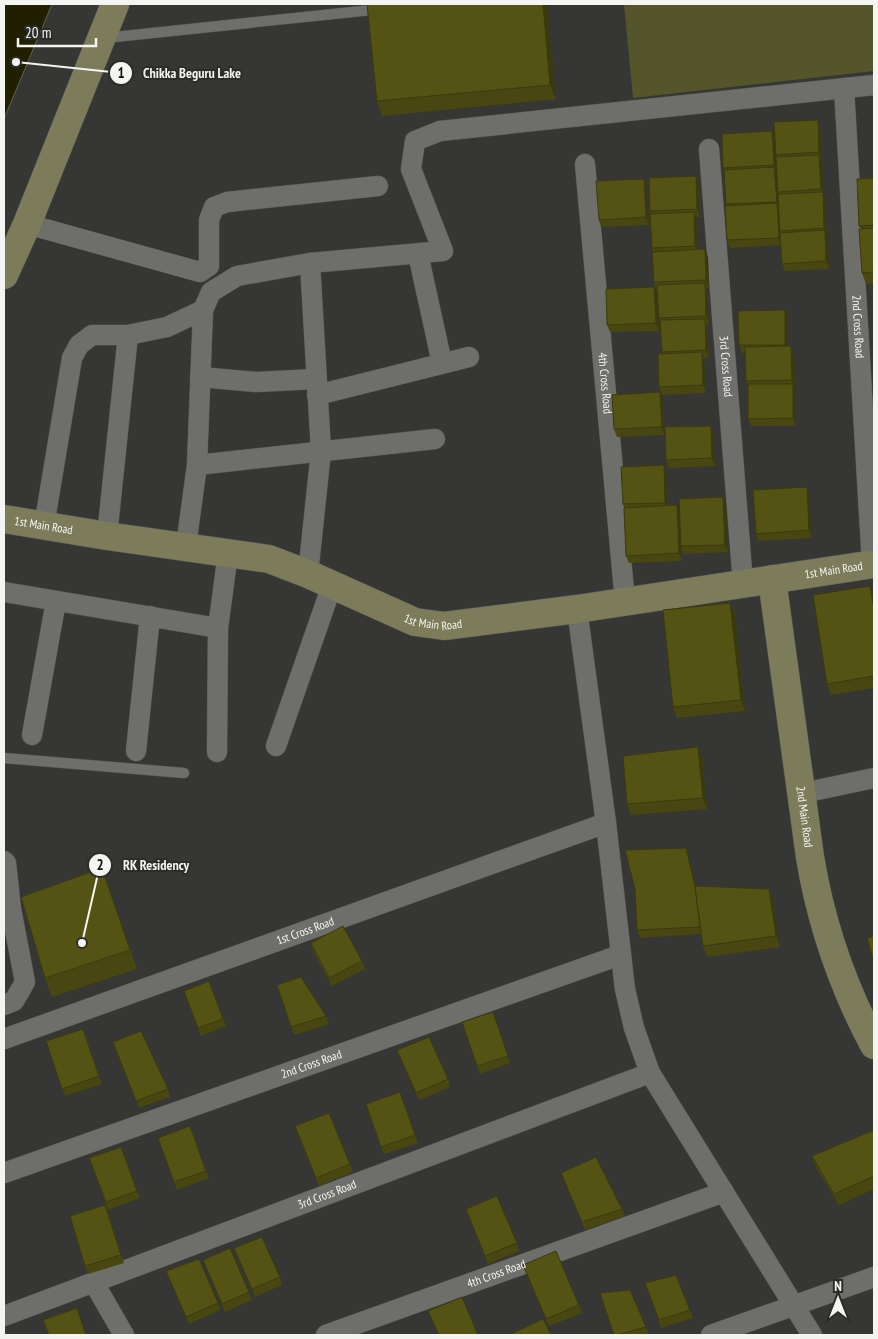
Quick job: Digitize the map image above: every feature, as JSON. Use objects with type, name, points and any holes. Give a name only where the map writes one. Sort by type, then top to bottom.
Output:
[{"type":"street","points":[[4,275],[27,224],[115,4]]},
{"type":"street","points":[[186,546],[197,465],[203,310],[211,292],[237,276],[310,264],[443,251],[411,170],[415,141],[440,131],[874,85]]},
{"type":"street","name":"2nd Cross Road","points":[[844,88],[873,564]]},
{"type":"street","name":"3rd Cross Road","points":[[709,149],[742,584]]},
{"type":"street","name":"4th Cross Road","points":[[585,164],[590,244],[625,602]]},
{"type":"street","points":[[27,224],[200,272],[209,266],[209,220],[214,207],[227,202],[378,186]]},
{"type":"street","points":[[418,254],[442,364]]},
{"type":"street","points":[[276,746],[320,580],[320,450],[310,264]]},
{"type":"street","points":[[44,526],[72,358],[79,345],[92,335],[128,335],[167,327],[203,310]]},
{"type":"street","points":[[107,536],[128,335]]},
{"type":"street","points":[[200,377],[317,387],[442,364],[469,356]]},
{"type":"street","points":[[197,465],[320,450],[435,439]]},
{"type":"street","name":"1st Main Road","points":[[4,519],[269,559],[415,622],[430,626],[444,626],[577,609],[873,564]]},
{"type":"street","points":[[216,752],[218,628],[228,553]]},
{"type":"street","name":"2nd Main Road","points":[[772,579],[803,793],[810,856],[823,921],[837,966],[874,1045]]},
{"type":"street","points":[[4,592],[218,628]]},
{"type":"street","points":[[32,735],[56,601]]},
{"type":"street","points":[[577,609],[606,823],[620,955],[634,1028],[650,1073],[812,1335]]},
{"type":"street","points":[[136,751],[150,616]]},
{"type":"street","points":[[803,793],[874,778]]},
{"type":"street","name":"1st Cross Road","points":[[4,1039],[606,823]]},
{"type":"street","points":[[4,862],[6,863],[11,909],[24,982],[14,1001],[4,1004]]},
{"type":"street","name":"2nd Cross Road","points":[[4,1173],[620,955]]},
{"type":"street","name":"3rd Cross Road","points":[[4,1316],[650,1073]]},
{"type":"street","name":"4th Cross Road","points":[[326,1335],[724,1192]]},
{"type":"street","points":[[711,1335],[874,1277]]},
{"type":"street","points":[[94,1283],[124,1335]]},
{"type":"lane","points":[[101,38],[389,8]]},
{"type":"lane","points":[[4,758],[184,773]]},
{"type":"shaded area","points":[[4,4],[52,4],[4,119]]},
{"type":"shaded area","points":[[624,4],[874,4],[874,71],[633,98]]},
{"type":"building","points":[[367,4],[543,4],[550,85],[377,101]]},
{"type":"building","points":[[818,120],[819,152],[776,155],[774,122]]},
{"type":"building","points":[[772,131],[774,165],[723,168],[722,134]]},
{"type":"building","points":[[819,155],[821,189],[778,192],[776,157]]},
{"type":"building","points":[[774,167],[777,202],[726,204],[724,170]]},
{"type":"building","points":[[696,176],[697,209],[650,211],[649,178]]},
{"type":"building","points":[[874,178],[874,225],[859,226],[857,179]]},
{"type":"building","points":[[644,179],[646,217],[599,220],[596,181]]},
{"type":"building","points":[[823,192],[824,228],[780,231],[778,194]]},
{"type":"building","points":[[777,203],[779,238],[727,240],[725,206]]},
{"type":"building","points":[[694,212],[695,246],[652,248],[650,214]]},
{"type":"building","points":[[874,228],[874,272],[862,273],[859,229]]},
{"type":"building","points":[[825,230],[826,261],[782,264],[780,233]]},
{"type":"building","points":[[705,249],[706,280],[654,282],[652,252]]},
{"type":"building","points":[[705,283],[706,316],[659,318],[657,285]]},
{"type":"building","points":[[654,287],[656,323],[607,325],[606,289]]},
{"type":"building","points":[[785,310],[785,345],[739,345],[738,311]]},
{"type":"building","points":[[705,319],[706,350],[662,352],[660,320]]},
{"type":"building","points":[[791,346],[792,380],[746,381],[745,347]]},
{"type":"building","points":[[702,352],[703,385],[659,387],[658,354]]},
{"type":"building","points":[[748,384],[793,384],[793,418],[748,419]]},
{"type":"building","points":[[660,392],[662,427],[614,429],[612,395]]},
{"type":"building","points":[[711,426],[712,458],[666,460],[665,427]]},
{"type":"building","points":[[664,465],[665,503],[623,504],[621,467]]},
{"type":"building","points":[[807,487],[809,530],[756,534],[753,490]]},
{"type":"building","points":[[723,497],[725,545],[681,546],[679,499]]},
{"type":"building","points":[[677,505],[679,553],[626,556],[624,508]]},
{"type":"building","points":[[870,586],[874,609],[874,676],[827,684],[813,595]]},
{"type":"building","points":[[730,603],[741,700],[673,707],[663,610]]},
{"type":"building","points":[[698,747],[703,798],[627,804],[623,756]]},
{"type":"building","points":[[686,848],[695,886],[700,927],[637,930],[635,889],[625,850]]},
{"type":"building","points":[[102,868],[130,950],[45,978],[21,897]]},
{"type":"building","points":[[695,886],[769,889],[776,936],[703,946]]},
{"type":"building","points":[[343,926],[362,961],[329,978],[311,943]]},
{"type":"building","points":[[874,936],[874,962],[867,938]]},
{"type":"building","points":[[301,977],[326,1016],[291,1027],[277,985]]},
{"type":"building","points":[[209,981],[223,1019],[198,1028],[184,991]]},
{"type":"building","points":[[493,1012],[508,1056],[477,1066],[462,1022]]},
{"type":"building","points":[[83,1029],[99,1076],[62,1089],[46,1041]]},
{"type":"building","points":[[141,1031],[168,1089],[136,1101],[113,1042]]},
{"type":"building","points":[[429,1037],[448,1079],[416,1093],[397,1050]]},
{"type":"building","points":[[400,1092],[415,1135],[381,1147],[366,1104]]},
{"type":"building","points":[[329,1113],[350,1164],[316,1178],[295,1126]]},
{"type":"building","points":[[190,1126],[206,1171],[174,1182],[158,1138]]},
{"type":"building","points":[[874,1130],[874,1176],[834,1194],[812,1156]]},
{"type":"building","points":[[121,1147],[137,1191],[106,1202],[89,1158]]},
{"type":"building","points":[[596,1157],[622,1209],[582,1222],[561,1173]]},
{"type":"building","points":[[497,1196],[517,1243],[485,1256],[466,1209]]},
{"type":"building","points":[[105,1205],[121,1255],[85,1266],[70,1216]]},
{"type":"building","points":[[262,1237],[280,1277],[252,1289],[234,1248]]},
{"type":"building","points":[[230,1248],[249,1292],[222,1304],[203,1260]]},
{"type":"building","points":[[556,1251],[579,1305],[546,1319],[523,1265]]},
{"type":"building","points":[[199,1259],[218,1303],[186,1317],[166,1271]]},
{"type":"building","points":[[676,1275],[690,1310],[659,1320],[645,1283]]},
{"type":"building","points":[[630,1290],[646,1327],[614,1335],[600,1293]]},
{"type":"building","points":[[462,1297],[478,1335],[439,1335],[428,1311]]},
{"type":"building","points":[[77,1308],[86,1335],[49,1335],[43,1320]]},
{"type":"building","points":[[543,1319],[551,1335],[509,1335]]},
{"type":"place","name":"Chikka Beguru Lake","points":[[16,62]]},
{"type":"place","name":"RK Residency","points":[[82,943]]}]
